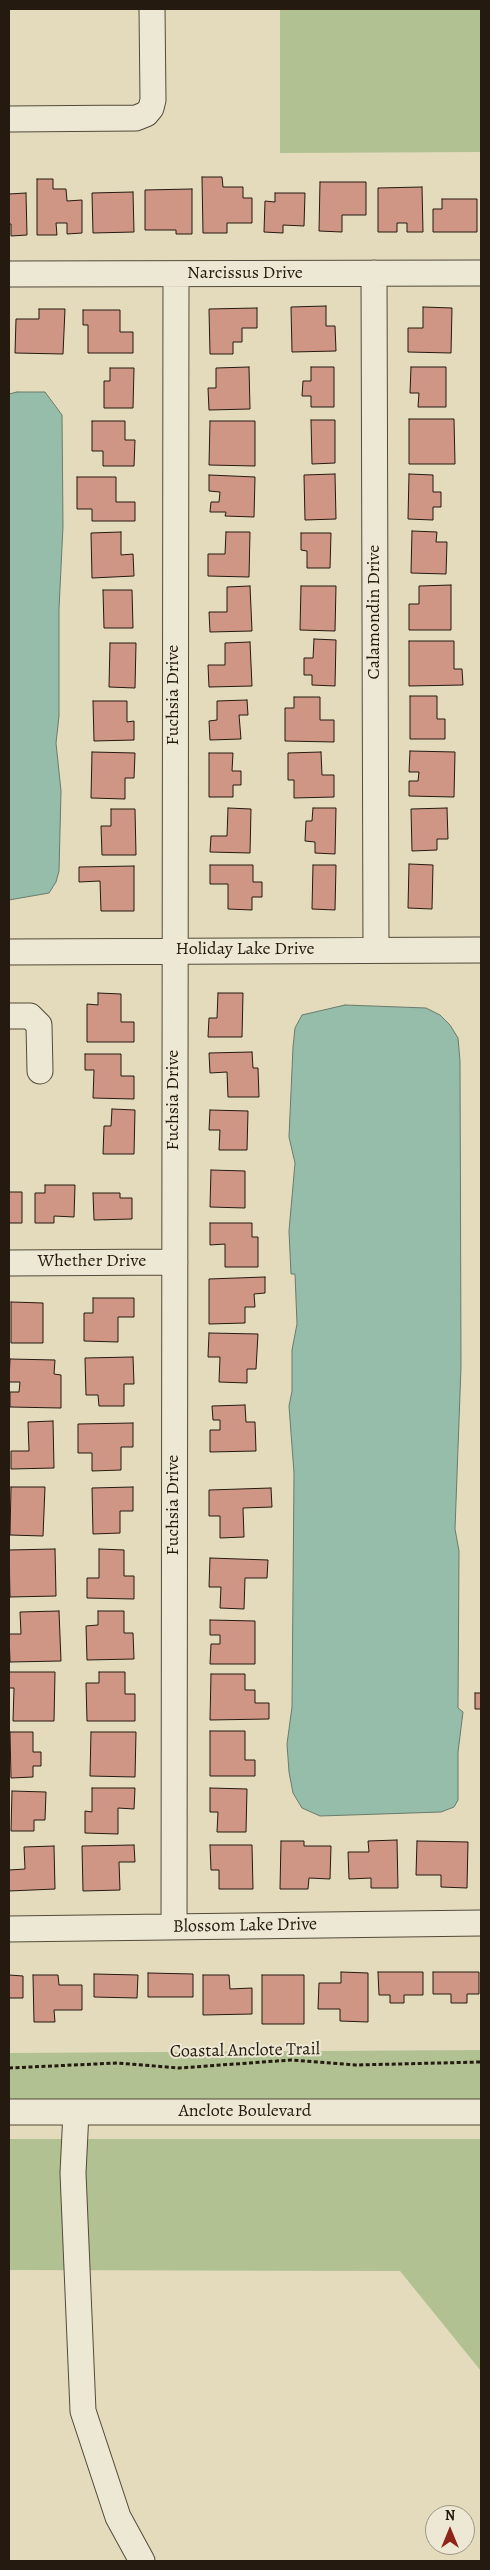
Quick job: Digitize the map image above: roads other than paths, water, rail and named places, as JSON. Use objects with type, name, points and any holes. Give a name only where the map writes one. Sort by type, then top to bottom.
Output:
[{"type":"street","points":[[9,119],[136,118],[146,114],[151,108],[153,100],[152,9]]},
{"type":"street","name":"Calamondin Drive","points":[[374,273],[376,950]]},
{"type":"street","name":"Narcissus Drive","points":[[9,274],[481,273]]},
{"type":"street","name":"Fuchsia Drive","points":[[174,1927],[176,274]]},
{"type":"street","name":"Holiday Lake Drive","points":[[9,952],[481,950]]},
{"type":"street","points":[[9,1016],[30,1016],[39,1025],[40,1070]]},
{"type":"street","name":"Whether Drive","points":[[9,1262],[175,1262]]},
{"type":"street","name":"Blossom Lake Drive","points":[[9,1929],[481,1923]]},
{"type":"street","name":"Anclote Boulevard","points":[[9,2112],[481,2112]]},
{"type":"street","points":[[76,2112],[73,2174],[83,2411],[118,2517],[142,2561]]}]
